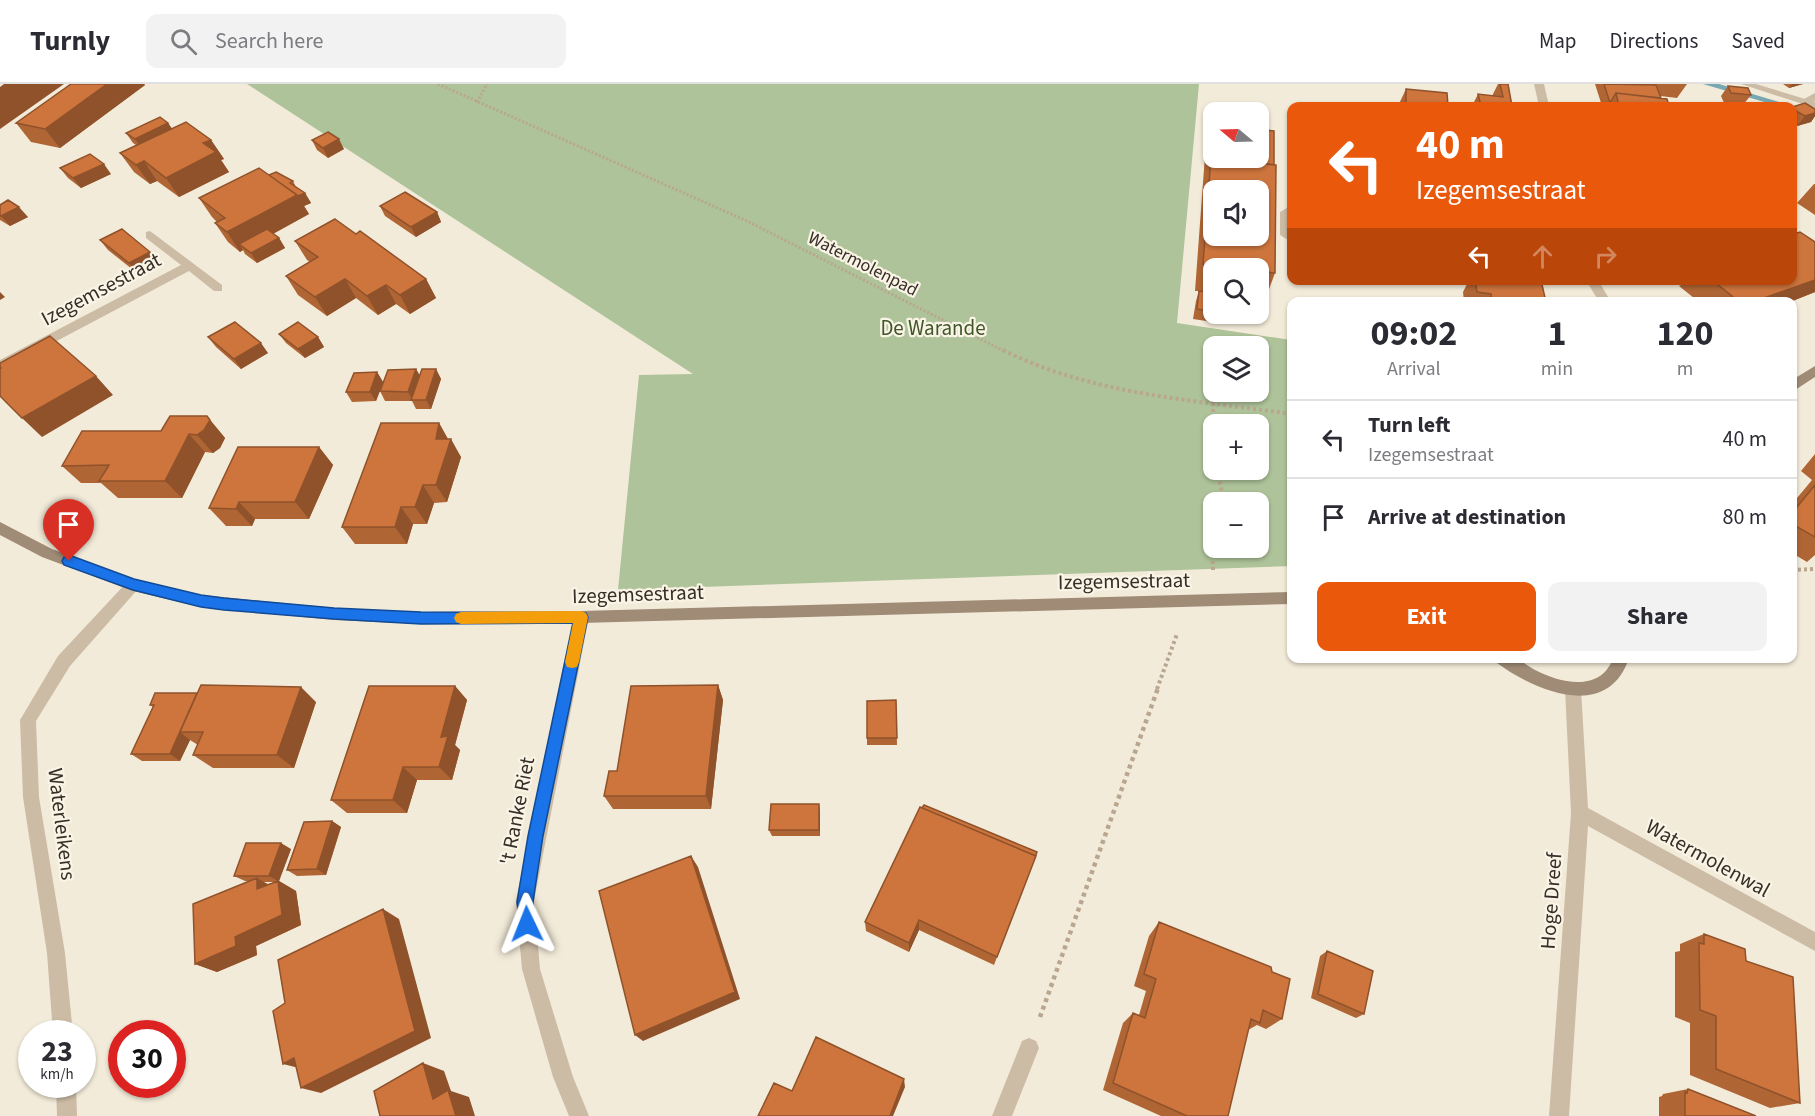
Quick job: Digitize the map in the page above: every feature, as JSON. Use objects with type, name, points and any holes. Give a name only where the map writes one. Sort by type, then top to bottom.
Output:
[{"type":"street","points":[[1539,84],[1543,102]]},
{"type":"street","points":[[1746,84],[1812,101]]},
{"type":"street","points":[[1286,235],[1287,211]]},
{"type":"street","name":"Izegemsestraat","points":[[150,235],[218,288]]},
{"type":"street","name":"Izegemsestraat","points":[[0,366],[189,266]]},
{"type":"street","points":[[1797,384],[1815,371]]},
{"type":"street","name":"Izegemsestraat","points":[[0,528],[47,553],[133,585],[201,601],[282,610],[421,618],[581,617],[1287,597]]},
{"type":"street","name":"Waterleikens","points":[[62,1020],[56,954],[31,797],[28,720],[64,662],[133,585]]},
{"type":"street","name":"'t Ranke Riet","points":[[579,1116],[563,1077],[531,969],[525,902],[536,836],[581,617]]},
{"type":"street","points":[[1509,663],[1519,672],[1544,684],[1573,689],[1596,686],[1613,676],[1620,663]]},
{"type":"street","name":"Hoge Dreef","points":[[1559,1116],[1580,813],[1573,689]]},
{"type":"street","name":"Watermolenwal","points":[[1580,813],[1815,942]]},
{"type":"street","points":[[1002,1116],[1029,1048]]},
{"type":"street","points":[[66,1098],[67,1116]]},
{"type":"path","name":"Watermolenpad","points":[[438,84],[747,221],[1021,359],[1075,379],[1117,389],[1287,413]]},
{"type":"path","points":[[477,102],[487,84]]},
{"type":"path","points":[[1213,403],[1213,414]]},
{"type":"path","points":[[1212,558],[1214,601]]},
{"type":"path","points":[[1797,570],[1815,568]]},
{"type":"path","points":[[1029,1048],[1188,601]]},
{"type":"green space","name":"De Warande","points":[[247,84],[1199,84],[1177,323],[1264,336],[1203,336],[1203,402],[1269,402],[1269,337],[1287,339],[1287,566],[618,590],[639,375],[693,374]]},
{"type":"building","points":[[71,84],[107,84],[45,129],[16,123]]},
{"type":"building","points":[[1500,84],[1508,84],[1511,102],[1480,102],[1478,94],[1503,97]]},
{"type":"building","points":[[1604,84],[1656,85],[1661,98],[1616,93],[1610,102]]},
{"type":"building","points":[[1728,86],[1748,88],[1751,95],[1731,93]]},
{"type":"building","points":[[1406,89],[1447,93],[1448,102],[1406,102]]},
{"type":"building","points":[[1616,93],[1667,99],[1668,102],[1618,102]]},
{"type":"building","points":[[1805,103],[1815,109],[1815,113],[1805,116],[1797,112],[1797,105]]},
{"type":"building","points":[[160,117],[168,123],[135,139],[126,133]]},
{"type":"building","points":[[186,122],[211,140],[203,143],[216,152],[166,178],[144,161],[136,165],[120,153]]},
{"type":"building","points":[[1269,130],[1274,131],[1274,165],[1269,164]]},
{"type":"building","points":[[328,132],[339,139],[323,148],[312,140]]},
{"type":"building","points":[[90,154],[104,164],[73,178],[60,168]]},
{"type":"building","points":[[1269,164],[1276,165],[1275,273],[1269,272],[1269,258],[1203,258],[1204,246],[1269,246],[1269,180],[1209,180],[1210,168],[1269,168]]},
{"type":"building","points":[[259,168],[297,195],[227,232],[215,223],[225,218],[199,198]]},
{"type":"building","points":[[276,172],[293,181],[290,183],[305,193],[298,196],[269,175]]},
{"type":"building","points":[[405,192],[437,212],[411,227],[380,206]]},
{"type":"building","points":[[8,200],[19,207],[0,216],[0,205]]},
{"type":"building","points":[[335,219],[356,234],[360,231],[426,279],[400,295],[386,285],[367,296],[345,279],[315,297],[286,276],[318,257],[295,241]]},
{"type":"building","points":[[122,229],[150,252],[129,263],[100,240]]},
{"type":"building","points":[[267,229],[279,238],[251,253],[239,244]]},
{"type":"building","points":[[1800,232],[1815,242],[1815,280],[1767,297],[1732,296],[1718,285],[1797,285],[1797,233]]},
{"type":"building","points":[[1476,285],[1542,285],[1545,297],[1491,297],[1491,294],[1477,292]]},
{"type":"building","points":[[1199,291],[1203,292],[1203,310],[1197,309]]},
{"type":"building","points":[[235,322],[261,343],[234,359],[208,337]]},
{"type":"building","points":[[298,322],[318,337],[298,349],[279,334]]},
{"type":"building","points":[[50,336],[96,376],[22,418],[0,396],[0,363]]},
{"type":"building","points":[[416,369],[408,392],[380,391],[388,370]]},
{"type":"building","points":[[422,369],[436,369],[426,400],[411,400]]},
{"type":"building","points":[[377,372],[370,392],[346,392],[354,373]]},
{"type":"building","points":[[170,416],[207,416],[210,420],[204,430],[197,435],[189,434],[165,481],[99,481],[109,465],[62,466],[82,431],[161,431]]},
{"type":"building","points":[[381,423],[439,423],[436,439],[451,439],[436,485],[423,485],[415,507],[401,507],[395,527],[342,527]]},
{"type":"building","points":[[238,447],[319,447],[295,502],[239,502],[236,509],[209,508]]},
{"type":"building","points":[[1815,485],[1815,537],[1797,527],[1797,507]]},
{"type":"building","points":[[201,685],[301,687],[277,755],[193,755],[203,732],[180,732]]},
{"type":"building","points":[[718,685],[706,796],[604,796],[609,771],[617,771],[631,686]]},
{"type":"building","points":[[369,686],[455,686],[441,737],[448,736],[439,767],[403,767],[393,800],[331,800]]},
{"type":"building","points":[[155,693],[197,693],[170,754],[131,754],[154,705],[150,705]]},
{"type":"building","points":[[896,700],[897,738],[867,738],[867,701]]},
{"type":"building","points":[[771,804],[819,804],[819,830],[769,830]]},
{"type":"building","points":[[924,805],[1037,852],[1036,856],[922,808]]},
{"type":"building","points":[[920,807],[1036,856],[997,957],[919,920],[909,943],[865,922]]},
{"type":"building","points":[[332,821],[317,869],[287,870],[304,822]]},
{"type":"building","points":[[246,843],[281,843],[269,876],[234,876]]},
{"type":"building","points":[[691,856],[735,992],[635,1035],[599,891]]},
{"type":"building","points":[[257,878],[257,889],[278,881],[282,915],[235,937],[236,946],[195,964],[193,904]]},
{"type":"building","points":[[383,909],[415,1031],[301,1088],[294,1058],[283,1064],[273,1011],[285,1003],[278,960]]},
{"type":"building","points":[[1159,922],[1271,967],[1272,972],[1290,979],[1282,1019],[1263,1010],[1260,1023],[1251,1019],[1228,1116],[1187,1116],[1113,1083],[1133,1013],[1145,1018],[1156,979],[1144,974]]},
{"type":"building","points":[[1704,934],[1745,949],[1746,961],[1793,977],[1800,1103],[1716,1069],[1716,1016],[1700,1010],[1699,943],[1704,944]]},
{"type":"building","points":[[1327,951],[1373,971],[1364,1014],[1318,994]]},
{"type":"building","points":[[816,1037],[904,1079],[890,1116],[758,1116],[774,1083],[792,1091]]},
{"type":"building","points":[[423,1063],[433,1099],[448,1090],[456,1116],[380,1116],[374,1091]]},
{"type":"building","points":[[1688,1089],[1756,1116],[1685,1116],[1685,1092],[1687,1093]]},
{"type":"waterway","points":[[1708,84],[1773,102]]},
{"type":"slow traffic","points":[[461,618],[581,617],[572,662]]},
{"type":"route","points":[[69,561],[133,585],[224,604],[334,614],[421,618],[581,617],[536,836],[525,902],[527,924]]}]
